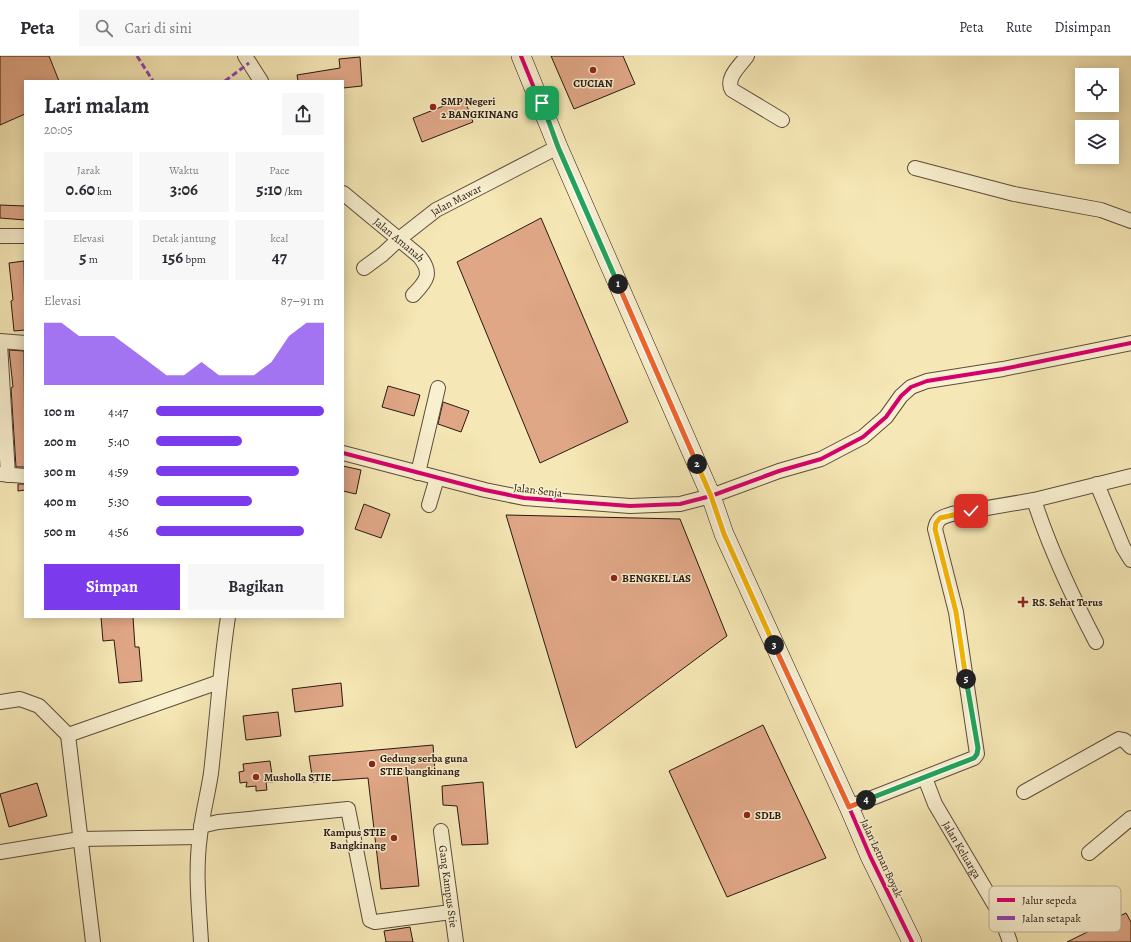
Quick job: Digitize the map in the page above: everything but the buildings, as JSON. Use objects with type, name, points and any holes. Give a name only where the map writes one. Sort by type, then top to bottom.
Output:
[{"type":"street","points":[[245,56],[260,80]]},
{"type":"street","name":"Jalan Letnan Boyak","points":[[521,56],[558,147],[711,496],[724,534],[870,856],[912,942]]},
{"type":"street","points":[[747,56],[730,79],[729,85],[732,90],[782,120]]},
{"type":"street","name":"Jalan Mawar","points":[[364,268],[383,254],[399,238],[447,204],[558,147]]},
{"type":"street","points":[[915,168],[1014,194],[1101,210],[1131,221]]},
{"type":"street","name":"Jalan Amanah","points":[[344,194],[419,256],[427,268],[423,284],[413,295]]},
{"type":"street","points":[[0,236],[24,236]]},
{"type":"street","points":[[0,341],[24,343]]},
{"type":"street","name":"Jalan Senja","points":[[344,453],[485,490],[552,502],[655,506],[680,504],[711,496],[779,471],[821,459],[839,450],[876,427],[894,408],[901,396],[911,387],[922,383],[1003,369],[1131,343]]},
{"type":"street","points":[[0,344],[4,474],[24,476]]},
{"type":"street","points":[[418,473],[438,388]]},
{"type":"street","points":[[849,807],[974,758],[977,754],[956,612],[935,529],[936,523],[940,518],[952,514],[1034,500],[1131,476]]},
{"type":"street","points":[[429,505],[438,478]]},
{"type":"street","points":[[1096,484],[1123,547],[1131,560]]},
{"type":"street","points":[[1034,500],[1046,537],[1072,596],[1096,642]]},
{"type":"street","points":[[201,942],[197,867],[200,832],[210,775],[216,717],[219,704],[219,682],[228,618]]},
{"type":"street","points":[[68,735],[219,682]]},
{"type":"street","points":[[0,702],[20,699],[39,706],[68,735],[93,942]]},
{"type":"street","points":[[1024,792],[1119,739],[1124,740],[1131,747]]},
{"type":"street","name":"Jalan Keluarga","points":[[925,778],[935,804],[989,895]]},
{"type":"street","points":[[0,852],[80,840],[200,832],[218,822],[348,809],[370,920],[375,922],[451,912]]},
{"type":"street","points":[[1089,853],[1131,818]]},
{"type":"street","name":"Gang Kampus Stie","points":[[441,830],[456,942]]},
{"type":"street","name":"Jalan Keluarga","points":[[1006,932],[1010,942]]},
{"type":"marked path","points":[[137,56],[152,80]]},
{"type":"marked path","points":[[226,80],[249,63]]},
{"type":"cycle path","points":[[521,56],[558,147],[711,496],[724,534],[870,856],[912,942]]},
{"type":"cycle path","points":[[344,453],[485,490],[524,498],[630,506],[680,504],[711,496],[779,471],[821,459],[863,437],[886,417],[901,396],[911,387],[927,381],[1003,369],[1131,343]]},
{"type":"place","name":"CUCIAN","points":[[593,70]]},
{"type":"place","name":"SMP Negeri 2 BANGKINANG","points":[[433,107]]},
{"type":"place","name":"BENGKEL LAS","points":[[614,578]]},
{"type":"place","name":"RS. Sehat Terus","points":[[1023,602]]},
{"type":"place","name":"Gedung serba guna STIE bangkinang","points":[[372,764]]},
{"type":"place","name":"Musholla STIE","points":[[256,777]]},
{"type":"place","name":"SDLB","points":[[747,815]]},
{"type":"place","name":"Kampus STIE Bangkinang","points":[[394,838]]},
{"type":"route","points":[[542,103],[558,147],[711,496],[724,534],[849,807],[974,758],[977,754],[978,748],[956,612],[935,529],[936,523],[940,518],[952,514],[971,511]]}]
